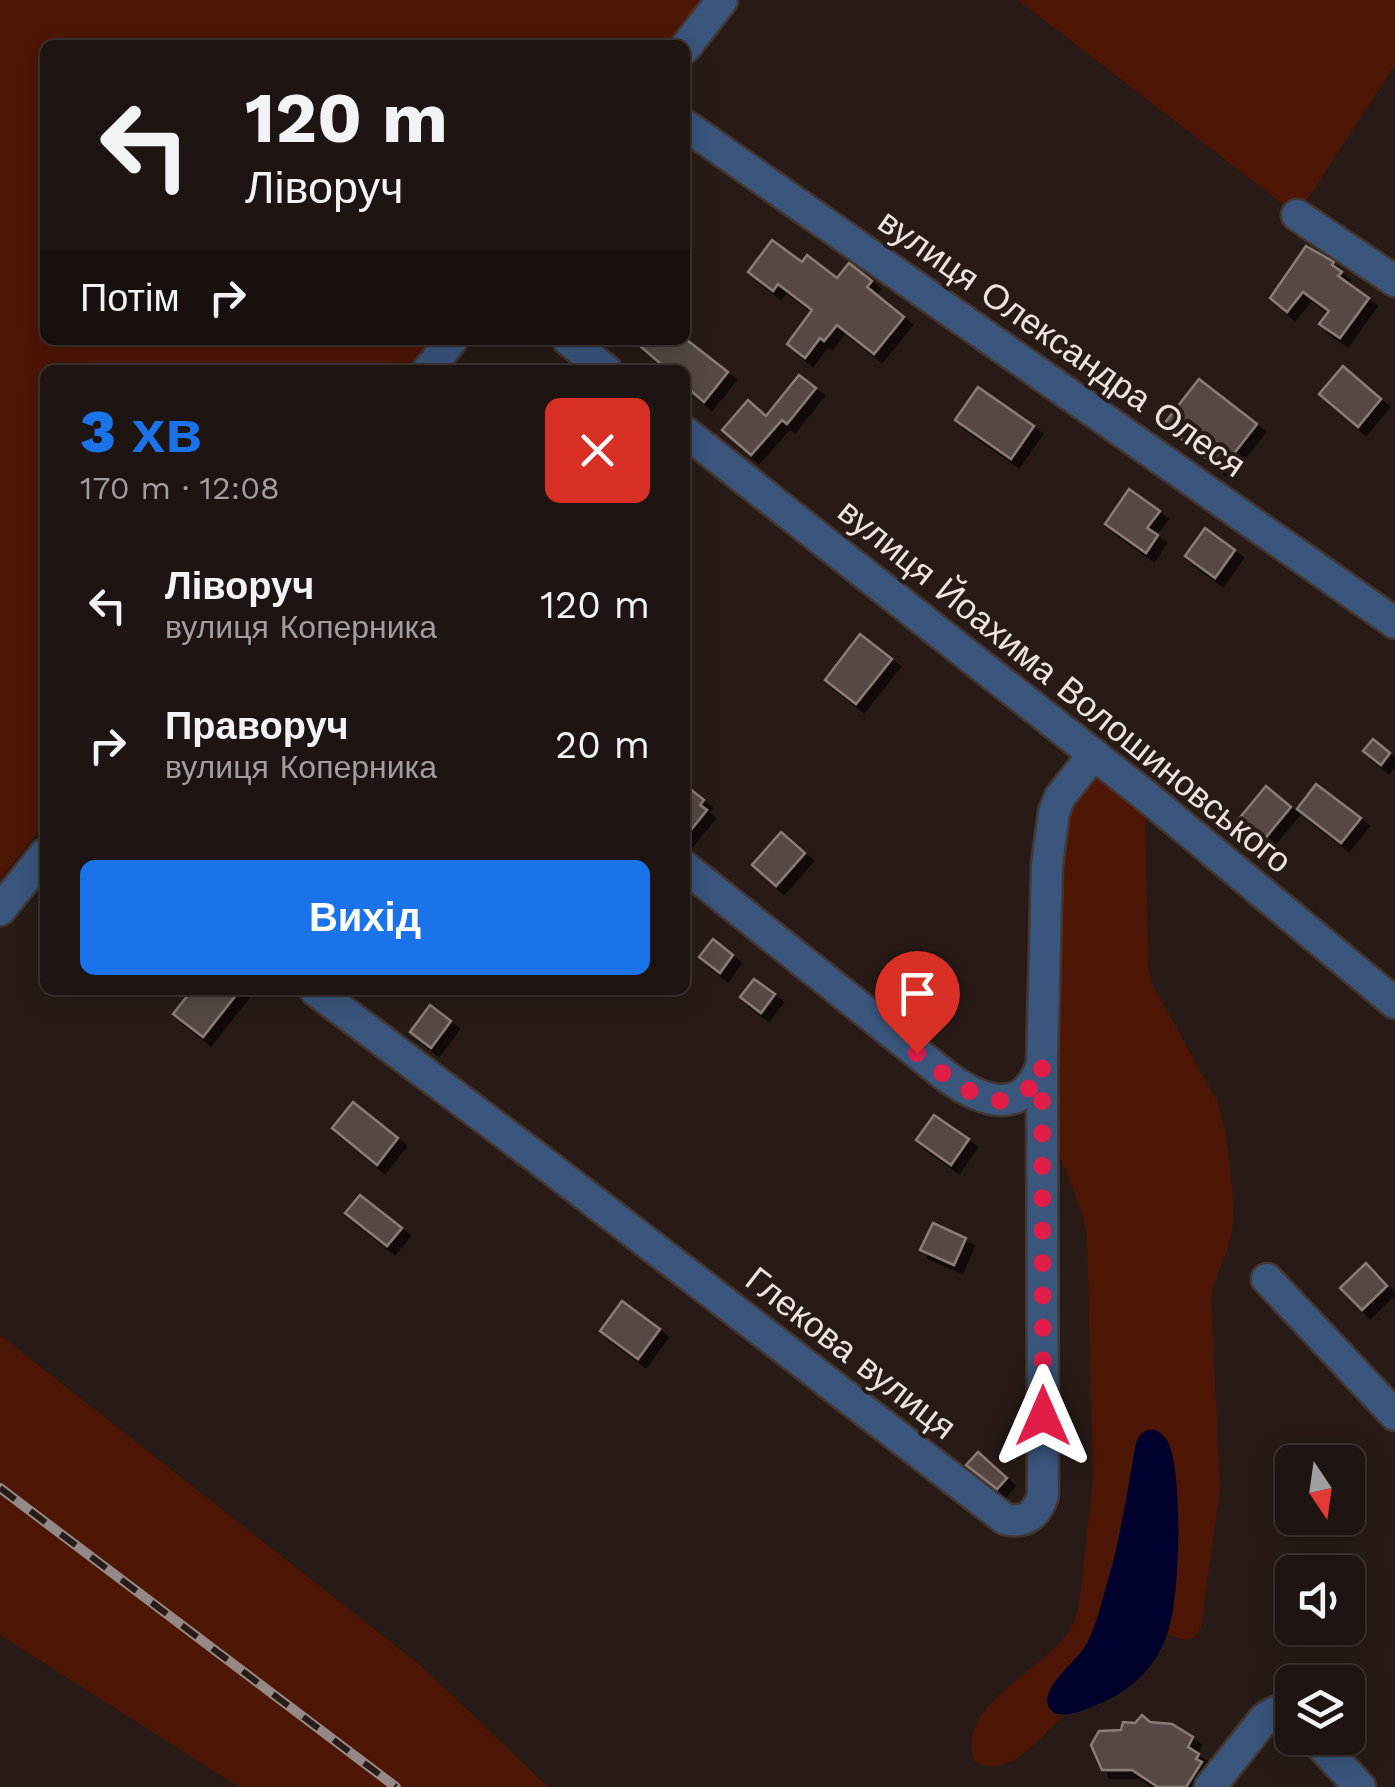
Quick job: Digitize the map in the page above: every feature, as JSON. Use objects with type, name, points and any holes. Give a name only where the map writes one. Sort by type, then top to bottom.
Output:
[{"type":"street","points":[[690,42],[722,0]]},
{"type":"street","name":"вулиця Олександра Олеся","points":[[690,128],[1395,622]]},
{"type":"street","points":[[1298,216],[1395,281]]},
{"type":"street","points":[[432,365],[448,345]]},
{"type":"street","points":[[574,345],[600,365]]},
{"type":"street","name":"вулиця Йоахима Волошиновського","points":[[690,436],[1094,754],[1395,1003]]},
{"type":"street","points":[[690,872],[965,1090],[985,1099],[1006,1101],[1033,1085],[1042,1064],[1047,865],[1054,812],[1060,797],[1094,754]]},
{"type":"street","points":[[0,910],[40,860]]},
{"type":"street","name":"Глекова вулиця","points":[[322,995],[1005,1519],[1016,1522],[1033,1515],[1043,1495],[1042,1064]]},
{"type":"street","points":[[1267,1279],[1395,1415]]},
{"type":"street","points":[[1210,1787],[1265,1718],[1275,1712]]},
{"type":"street","points":[[1330,1755],[1360,1787]]},
{"type":"shaded area","points":[[0,0],[701,0],[669,40],[40,40],[40,345],[426,345],[410,365],[40,365],[40,829],[0,880]]},
{"type":"shaded area","points":[[1018,0],[1395,0],[1395,65],[1297,215]]},
{"type":"shaded area","points":[[1094,754],[1145,795],[1148,967],[1153,986],[1218,1103],[1225,1131],[1232,1185],[1232,1230],[1211,1299],[1220,1489],[1201,1627],[1195,1637],[1186,1640],[1167,1635],[1177,1576],[1176,1490],[1156,1430],[1146,1431],[1140,1437],[1094,1627],[1086,1645],[1049,1692],[1047,1702],[1051,1710],[1062,1717],[1022,1755],[999,1766],[987,1766],[974,1761],[972,1740],[978,1722],[1006,1689],[1059,1644],[1075,1620],[1093,1479],[1087,1233],[1060,1156],[1042,1064],[1047,865]]},
{"type":"shaded area","points":[[0,1335],[420,1665],[548,1787],[239,1787],[0,1635]]},
{"type":"water","points":[[1147,1430],[1156,1430],[1168,1442],[1177,1487],[1177,1569],[1167,1635],[1151,1665],[1127,1689],[1086,1709],[1056,1713],[1047,1703],[1048,1695],[1093,1630],[1115,1555],[1136,1443]]},
{"type":"building","points":[[772,240],[802,262],[807,255],[837,278],[849,263],[872,281],[867,287],[904,317],[874,354],[837,325],[824,341],[820,338],[805,358],[787,344],[812,310],[778,284],[773,291],[748,272]]},
{"type":"building","points":[[1306,246],[1334,262],[1332,265],[1342,272],[1338,276],[1369,298],[1340,338],[1319,324],[1329,311],[1303,292],[1287,312],[1270,298]]},
{"type":"building","points":[[690,342],[728,372],[704,402],[690,390],[690,365],[662,365],[639,345]]},
{"type":"building","points":[[1343,366],[1381,399],[1358,427],[1319,394]]},
{"type":"building","points":[[799,375],[816,388],[787,424],[782,420],[751,455],[722,430],[748,400],[766,416]]},
{"type":"building","points":[[1199,379],[1257,424],[1221,470],[1163,425]]},
{"type":"building","points":[[978,387],[1034,426],[1011,459],[955,420]]},
{"type":"building","points":[[1129,489],[1160,511],[1147,528],[1158,535],[1146,553],[1105,524]]},
{"type":"building","points":[[1205,528],[1235,550],[1215,578],[1185,556]]},
{"type":"building","points":[[860,634],[892,659],[856,704],[825,680]]},
{"type":"building","points":[[1373,739],[1390,753],[1381,765],[1363,751]]},
{"type":"building","points":[[1316,784],[1361,818],[1341,843],[1297,809]]},
{"type":"building","points":[[1266,786],[1291,807],[1262,842],[1237,821]]},
{"type":"building","points":[[690,789],[704,800],[700,805],[707,810],[690,831]]},
{"type":"building","points":[[781,832],[805,853],[776,886],[752,865]]},
{"type":"building","points":[[713,939],[733,955],[720,973],[699,957]]},
{"type":"building","points":[[754,979],[775,994],[761,1013],[740,997]]},
{"type":"building","points":[[188,995],[236,995],[203,1037],[173,1014]]},
{"type":"building","points":[[430,1005],[451,1021],[431,1048],[410,1032]]},
{"type":"building","points":[[353,1102],[398,1138],[377,1165],[332,1128]]},
{"type":"building","points":[[934,1115],[969,1139],[951,1165],[916,1140]]},
{"type":"building","points":[[360,1195],[402,1228],[387,1246],[345,1213]]},
{"type":"building","points":[[933,1223],[966,1238],[954,1265],[920,1250]]},
{"type":"building","points":[[1366,1263],[1387,1286],[1362,1310],[1340,1288]]},
{"type":"building","points":[[622,1301],[660,1329],[638,1359],[600,1331]]},
{"type":"building","points":[[978,1452],[1007,1478],[997,1489],[966,1465]]},
{"type":"building","points":[[1142,1715],[1150,1722],[1172,1724],[1193,1737],[1188,1747],[1199,1754],[1196,1759],[1202,1762],[1186,1787],[1158,1787],[1132,1770],[1102,1770],[1091,1745],[1099,1731],[1121,1730],[1123,1722],[1135,1723]]},
{"type":"railway","points":[[0,1488],[396,1787]]},
{"type":"route","points":[[917,1053],[965,1090],[985,1099],[1006,1101],[1033,1085],[1042,1064],[1043,1416]]}]
